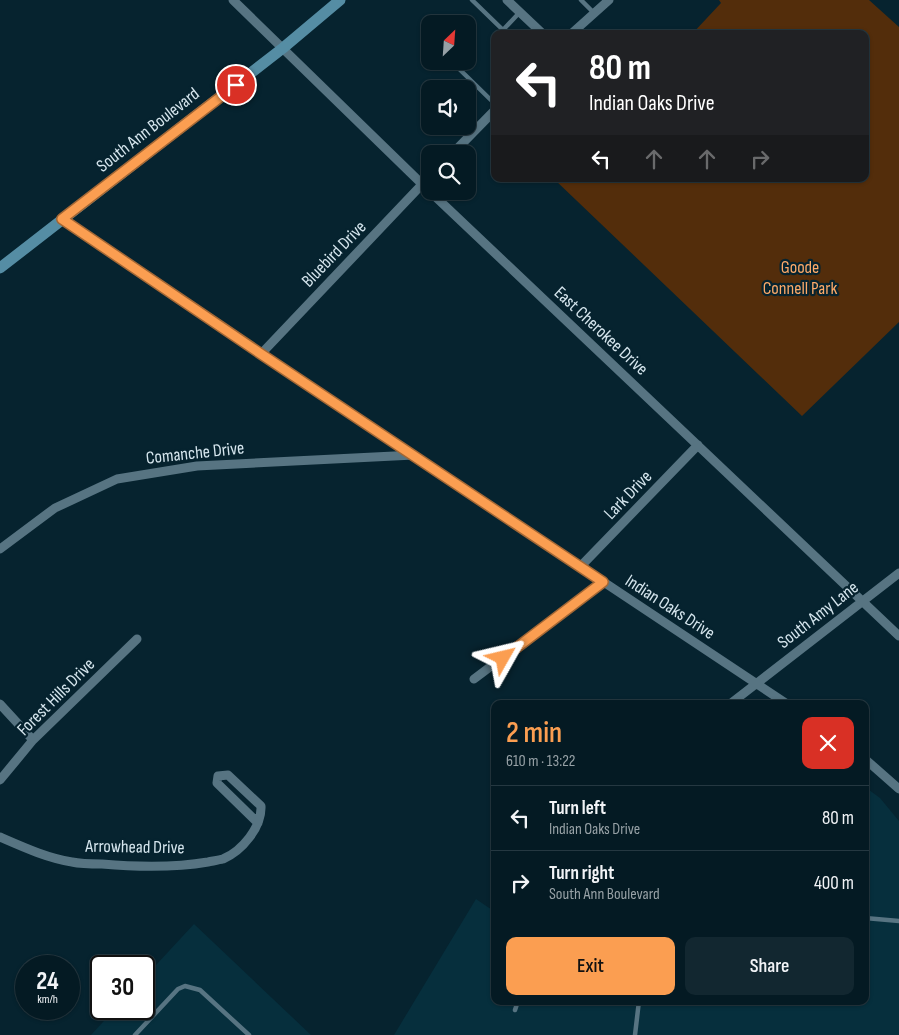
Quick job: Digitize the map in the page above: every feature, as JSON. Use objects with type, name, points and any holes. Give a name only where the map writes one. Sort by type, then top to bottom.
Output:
[{"type":"street","name":"East Cherokee Drive","points":[[233,0],[421,183]]},
{"type":"street","name":"South Ann Boulevard","points":[[0,268],[283,48],[340,0]]},
{"type":"street","points":[[507,0],[539,30]]},
{"type":"street","points":[[575,30],[609,0]]},
{"type":"street","points":[[461,145],[491,114]]},
{"type":"street","name":"Bluebird Drive","points":[[261,354],[421,185]]},
{"type":"street","name":"East Cherokee Drive","points":[[439,200],[899,636]]},
{"type":"street","name":"Indian Oaks Drive","points":[[62,219],[261,354],[781,700]]},
{"type":"street","name":"Lark Drive","points":[[580,567],[698,445]]},
{"type":"street","name":"Comanche Drive","points":[[0,549],[55,508],[118,479],[197,466],[414,455]]},
{"type":"street","name":"South Amy Lane","points":[[756,683],[899,573]]},
{"type":"street","points":[[474,679],[603,582]]},
{"type":"street","name":"Forest Hills Drive","points":[[0,780],[33,740],[137,638]]},
{"type":"street","points":[[735,700],[756,683]]},
{"type":"street","points":[[0,704],[33,740]]},
{"type":"street","points":[[869,763],[899,789]]},
{"type":"street","points":[[228,775],[261,806],[262,814],[258,823],[217,783],[218,776],[228,775]]},
{"type":"street","name":"Arrowhead Drive","points":[[0,837],[40,854],[71,862],[125,866],[168,866],[223,859],[239,848],[257,828],[258,823]]},
{"type":"lane","points":[[472,0],[503,30],[520,12]]},
{"type":"lane","points":[[581,0],[594,13]]},
{"type":"lane","points":[[460,70],[491,100]]},
{"type":"lane","points":[[869,918],[899,921]]},
{"type":"lane","points":[[135,1035],[178,989],[185,986],[200,990],[249,1035]]},
{"type":"lane","points":[[515,1010],[517,1005]]},
{"type":"lane","points":[[635,1035],[639,1005]]},
{"type":"shaded area","points":[[869,790],[880,798],[899,821],[899,1035],[394,1035],[476,899],[491,909],[491,1005],[869,1005]]},
{"type":"shaded area","points":[[194,924],[311,1035],[91,1035],[105,1020],[155,1020],[155,966]]},
{"type":"green space","name":"Goode Connell Park","points":[[719,0],[869,0],[899,27],[899,322],[802,416],[557,182],[869,182],[869,30],[696,30],[721,3]]},
{"type":"route","points":[[236,85],[62,219],[603,582],[503,658]]}]
